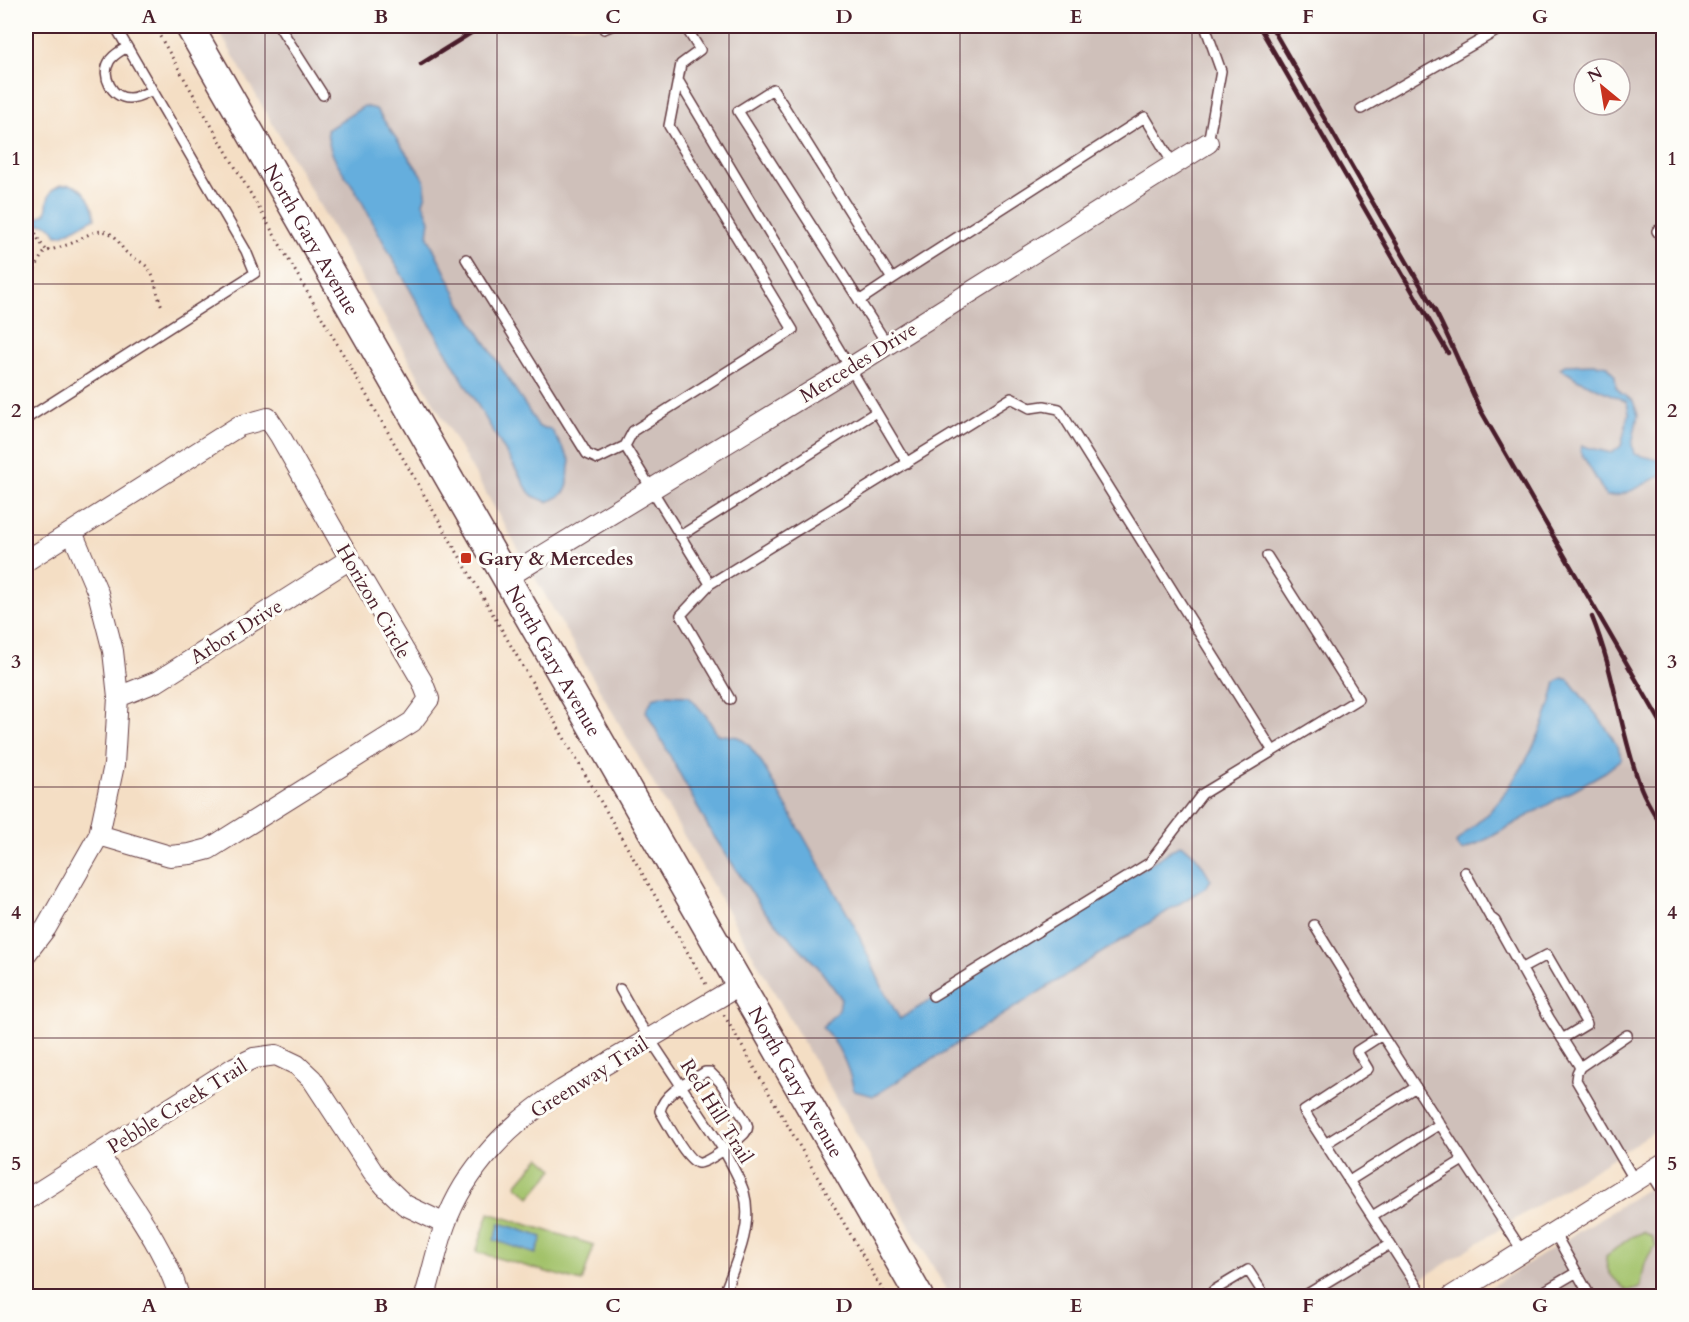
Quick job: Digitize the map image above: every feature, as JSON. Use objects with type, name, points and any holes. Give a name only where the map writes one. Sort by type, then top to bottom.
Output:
[{"type":"street","name":"North Gary Avenue","points":[[189,26],[919,1296]]},
{"type":"street","name":"Mercedes Drive","points":[[506,578],[850,368],[1208,142]]},
{"type":"street","name":"Horizon Circle","points":[[26,561],[239,426],[268,418],[422,681],[429,699],[412,722],[209,849],[170,856],[99,836]]},
{"type":"street","points":[[26,954],[46,928],[99,836],[114,765],[118,697],[113,651],[98,593],[72,532]]},
{"type":"street","name":"Arbor Drive","points":[[118,697],[158,681],[350,559]]},
{"type":"street","name":"Greenway Trail","points":[[425,1296],[445,1224],[467,1182],[498,1141],[524,1116],[562,1090],[740,985]]},
{"type":"street","name":"Pebble Creek Trail","points":[[26,1200],[235,1067],[254,1058],[276,1055],[281,1050],[312,1080],[373,1172],[385,1186],[405,1205],[445,1224]]},
{"type":"street","points":[[99,1154],[163,1256],[173,1276],[179,1296]]},
{"type":"street","points":[[1452,1296],[1650,1172]]},
{"type":"lane","points":[[26,419],[255,273],[246,251],[115,26]]},
{"type":"lane","points":[[279,26],[323,95]]},
{"type":"lane","points":[[466,259],[587,454],[598,459],[625,446],[633,431],[793,330],[669,126],[681,64],[700,50],[685,26]]},
{"type":"lane","points":[[1205,26],[1221,71],[1208,142]]},
{"type":"lane","points":[[1361,109],[1505,26]]},
{"type":"lane","points":[[128,47],[109,60],[106,77],[110,86],[121,96],[130,98],[152,90]]},
{"type":"lane","points":[[678,80],[907,462]]},
{"type":"lane","points":[[887,344],[738,111],[773,89],[892,279]]},
{"type":"lane","points":[[859,301],[1145,117],[1173,164]]},
{"type":"lane","points":[[1664,227],[1657,231],[1664,241]]},
{"type":"lane","points":[[730,699],[681,615],[710,584],[1011,398],[1030,408],[1044,406],[1059,409],[1273,751]]},
{"type":"lane","points":[[680,536],[876,412]]},
{"type":"lane","points":[[625,446],[710,584]]},
{"type":"lane","points":[[933,996],[1149,863],[1202,794],[1358,699],[1267,556]]},
{"type":"lane","points":[[1465,872],[1580,1066]]},
{"type":"lane","points":[[1314,925],[1382,1035],[1523,1252]]},
{"type":"lane","points":[[1521,969],[1547,955],[1587,1024],[1562,1039]]},
{"type":"lane","name":"Red Hill Trail","points":[[620,989],[650,1039],[723,1149],[744,1193],[747,1218],[742,1242],[723,1296]]},
{"type":"lane","points":[[1382,1035],[1357,1050],[1368,1069],[1304,1111],[1423,1296]]},
{"type":"lane","points":[[1627,1035],[1580,1066],[1576,1080],[1650,1172],[1664,1194]]},
{"type":"lane","points":[[705,1072],[710,1072],[720,1082],[748,1124],[746,1132],[703,1163],[693,1161],[687,1154],[660,1111],[661,1105],[681,1087],[705,1072]]},
{"type":"lane","points":[[1325,1144],[1416,1087]]},
{"type":"lane","points":[[1349,1181],[1440,1124]]},
{"type":"lane","points":[[1372,1216],[1463,1160]]},
{"type":"lane","points":[[1554,1232],[1590,1296]]},
{"type":"lane","points":[[1304,1296],[1390,1244]]},
{"type":"lane","points":[[1217,1296],[1214,1291],[1248,1270],[1265,1296]]},
{"type":"lane","points":[[1536,1296],[1577,1272]]},
{"type":"path","points":[[154,26],[702,977]]},
{"type":"path","points":[[26,211],[39,241],[47,251]]},
{"type":"path","points":[[26,279],[47,251],[63,248],[94,232],[110,234],[124,250],[148,268],[163,308]]},
{"type":"path","points":[[725,1017],[886,1296]]},
{"type":"shaded area","points":[[216,26],[1663,26],[1663,1126],[1394,1296],[950,1296]]},
{"type":"shaded area","points":[[1663,1179],[1663,1296],[1476,1296]]},
{"type":"green space","points":[[540,1157],[554,1169],[530,1197],[516,1185]]},
{"type":"green space","points":[[489,1213],[594,1245],[582,1282],[476,1252]]},
{"type":"green space","points":[[1644,1232],[1652,1237],[1656,1246],[1643,1270],[1641,1287],[1627,1291],[1609,1272],[1606,1256],[1631,1237]]},
{"type":"water","points":[[364,106],[376,109],[424,179],[426,194],[423,203],[430,220],[428,237],[461,304],[539,427],[551,429],[570,460],[568,486],[556,498],[547,502],[529,492],[421,309],[360,198],[335,159],[328,141],[327,130]]},
{"type":"water","points":[[61,185],[71,185],[81,190],[91,203],[95,218],[62,235],[57,235],[47,224],[34,226],[26,232],[26,223],[46,213],[51,193]]},
{"type":"water","points":[[1565,365],[1608,366],[1615,376],[1616,387],[1633,401],[1638,415],[1632,445],[1634,454],[1663,461],[1663,474],[1621,495],[1606,496],[1580,451],[1582,446],[1611,453],[1621,446],[1629,413],[1627,402],[1577,379],[1560,368]]},
{"type":"water","points":[[1562,678],[1569,680],[1599,718],[1618,748],[1622,759],[1605,772],[1462,851],[1456,843],[1490,811],[1522,767],[1546,717],[1556,682]]},
{"type":"water","points":[[663,695],[689,696],[707,717],[717,734],[738,737],[748,744],[760,760],[855,927],[884,991],[900,1019],[1180,845],[1195,855],[1211,880],[1206,887],[874,1096],[854,1091],[843,1057],[822,1027],[839,1010],[841,998],[818,967],[764,911],[711,832],[646,711],[653,698]]},
{"type":"water","points":[[500,1223],[542,1237],[536,1254],[494,1240]]},
{"type":"railway","points":[[421,64],[482,26]]},
{"type":"railway","points":[[1259,26],[1448,353]]},
{"type":"railway","points":[[1271,26],[1433,307],[1481,411],[1664,728]]},
{"type":"railway","points":[[1592,617],[1600,638],[1643,794],[1664,830]]},
{"type":"place","name":"Gary & Mercedes","points":[[466,558]]}]
